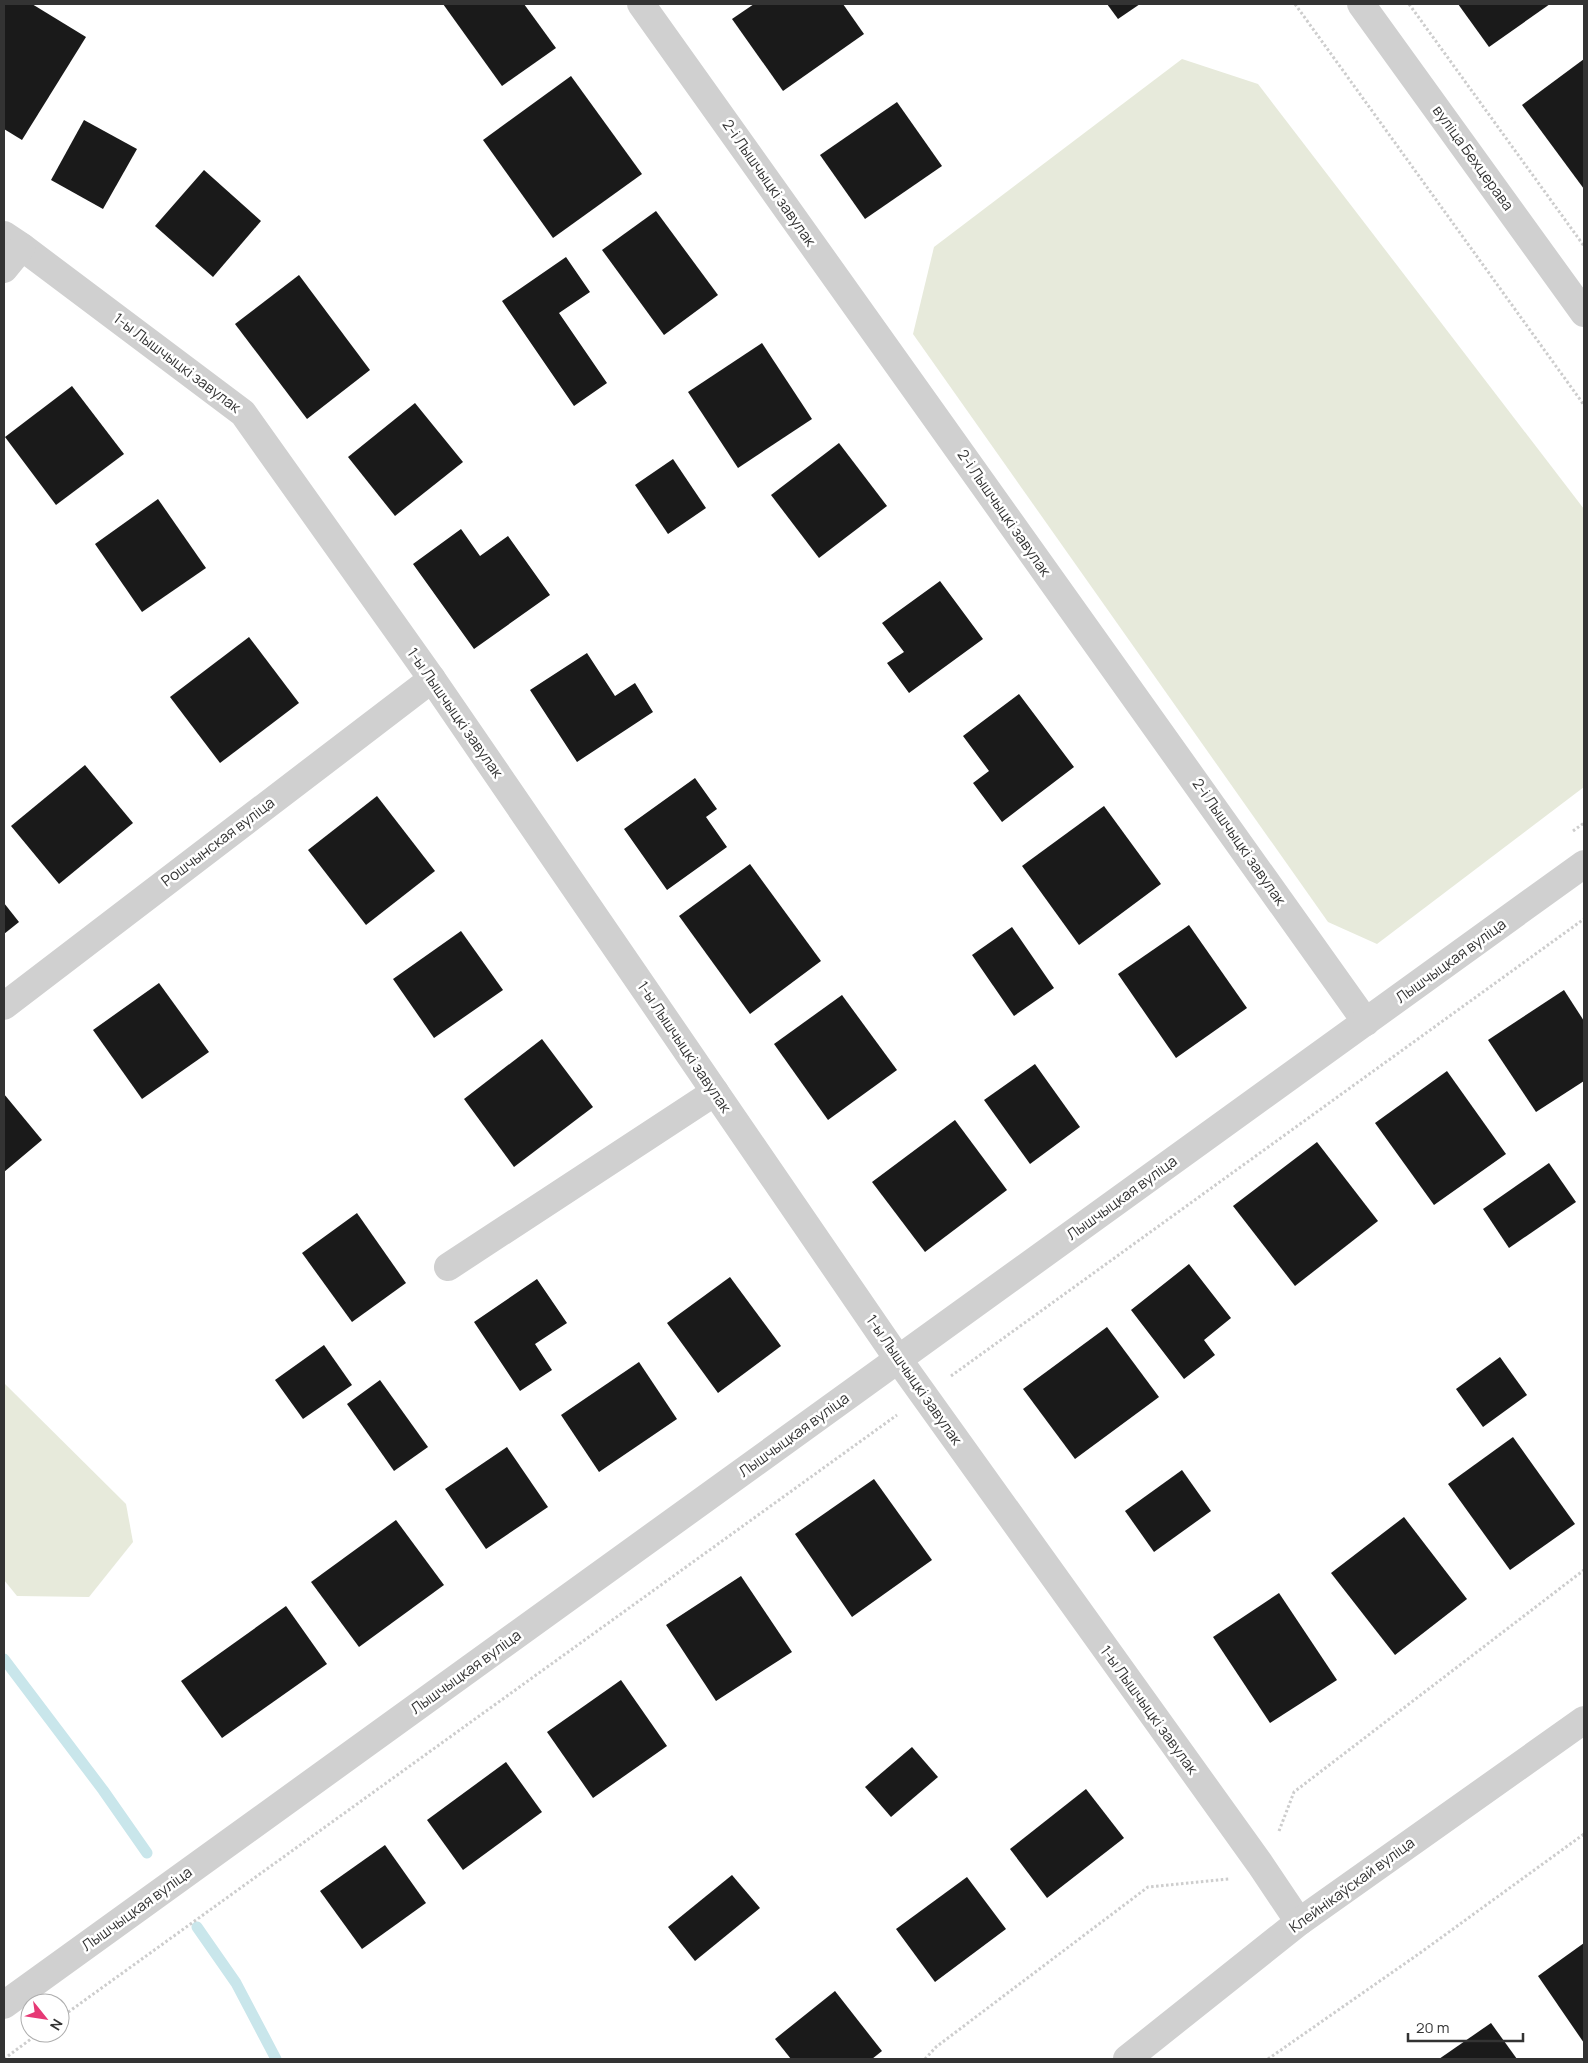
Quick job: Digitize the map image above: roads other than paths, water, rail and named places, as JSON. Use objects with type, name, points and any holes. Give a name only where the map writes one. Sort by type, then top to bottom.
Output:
[{"type":"street","name":"2-і Лышчыцкі завулак","points":[[641,4],[1366,1022]]},
{"type":"street","name":"вуліца Бехцерава","points":[[1361,4],[1584,313]]},
{"type":"street","points":[[4,269],[13,241]]},
{"type":"street","name":"1-ы Лышчыцкі завулак","points":[[13,241],[243,413],[432,679],[898,1359],[1299,1922]]},
{"type":"street","name":"Рошчынская вуліца","points":[[4,1006],[432,679]]},
{"type":"street","name":"Лышчыцкая вуліца","points":[[4,2005],[1584,864]]},
{"type":"street","points":[[448,1267],[715,1092]]},
{"type":"street","name":"Клейнікаўскай вуліца","points":[[1127,2059],[1299,1922],[1584,1720]]},
{"type":"waterway","points":[[4,1659],[103,1790],[147,1853]]},
{"type":"waterway","points":[[197,1927],[236,1983],[276,2059]]}]
